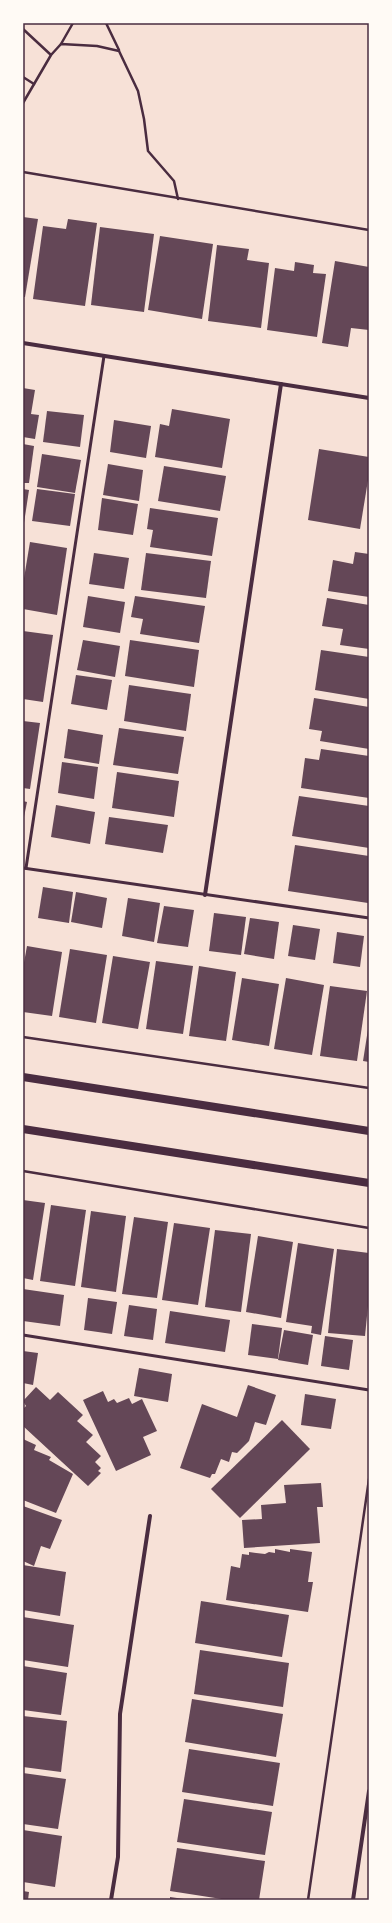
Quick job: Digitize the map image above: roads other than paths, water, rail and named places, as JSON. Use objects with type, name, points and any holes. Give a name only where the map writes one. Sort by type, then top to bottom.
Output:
[{"type":"main road","points":[[23,1077],[369,1131]]},
{"type":"main road","points":[[23,1130],[369,1183]]},
{"type":"street","points":[[23,343],[369,398]]},
{"type":"street","points":[[205,895],[281,384]]},
{"type":"street","points":[[111,1900],[118,1857],[120,1714],[150,1516]]},
{"type":"street","points":[[353,1900],[369,1791]]},
{"type":"lane","points":[[104,356],[25,868],[369,918]]},
{"type":"lane","points":[[23,1335],[369,1390]]}]
